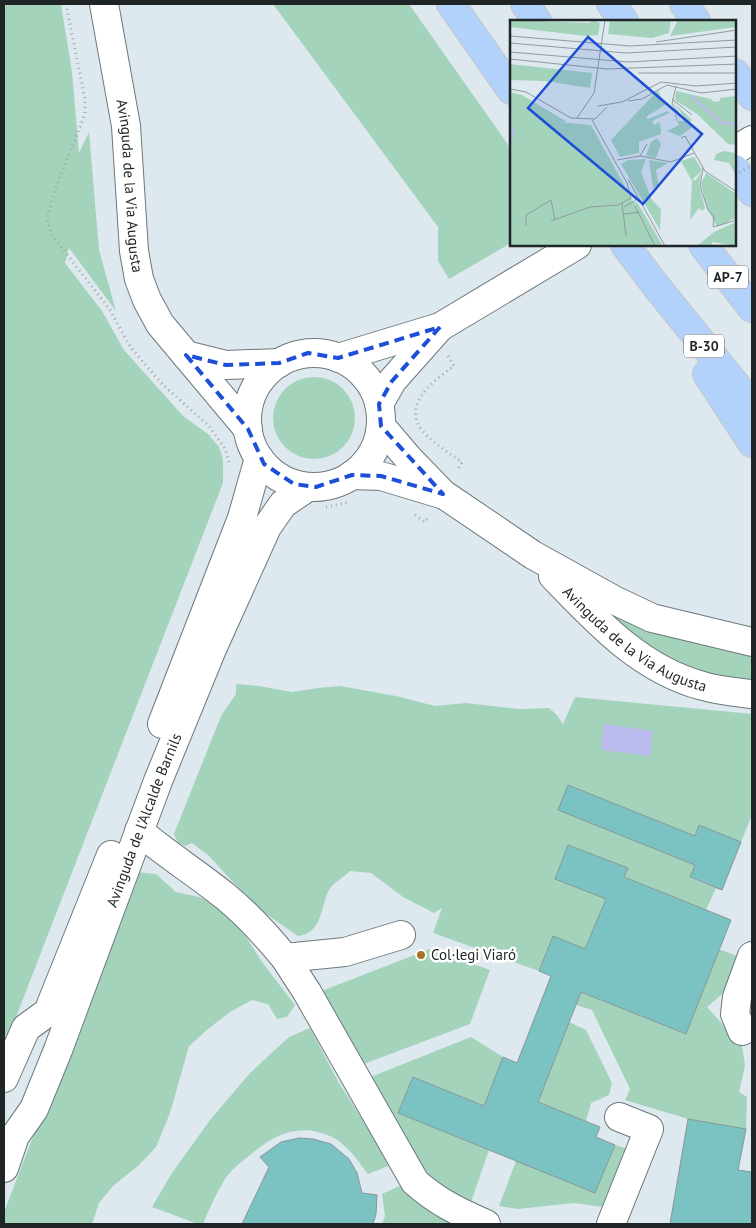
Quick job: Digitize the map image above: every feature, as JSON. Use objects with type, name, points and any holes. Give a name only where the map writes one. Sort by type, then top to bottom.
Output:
[{"type":"highway","points":[[451,4],[510,89]]},
{"type":"highway","points":[[525,4],[536,20]]},
{"type":"highway","points":[[611,4],[623,20]]},
{"type":"highway","points":[[684,4],[695,20]]},
{"type":"highway","points":[[736,74],[752,96]]},
{"type":"highway","points":[[736,171],[752,192]]},
{"type":"highway","name":"B-30","points":[[626,246],[752,405]]},
{"type":"highway","name":"AP-7","points":[[705,246],[752,308]]},
{"type":"highway","points":[[656,286],[695,355],[752,444]]},
{"type":"street","name":"Avinguda de la Via Augusta","points":[[104,4],[126,126],[134,251],[139,279],[147,300],[160,324],[248,428]]},
{"type":"street","points":[[736,149],[752,140]]},
{"type":"street","points":[[380,415],[375,392],[365,376],[350,364],[338,358],[324,354],[308,353],[293,356],[278,363],[266,372],[254,391],[249,406],[248,428],[250,439],[259,458],[269,469],[280,478],[294,484],[313,497],[331,485],[354,487],[361,468],[372,454],[377,443],[380,415],[392,381],[441,338],[576,246]]},
{"type":"street","points":[[338,358],[441,338]]},
{"type":"street","points":[[186,355],[226,365],[278,363]]},
{"type":"street","name":"Avinguda de la Via Augusta","points":[[380,415],[409,459],[443,494],[533,555],[616,601],[652,618],[752,642]]},
{"type":"street","name":"Avinguda de l'Alcalde Barnils","points":[[4,1078],[26,1028],[48,1012],[242,518],[259,458]]},
{"type":"street","name":"Avinguda de la Via Augusta","points":[[354,487],[381,476],[443,494]]},
{"type":"street","name":"Avinguda de l'Alcalde Barnils","points":[[4,1168],[9,1140],[34,1109],[58,1050],[139,831],[212,649],[267,527],[283,504],[313,497]]},
{"type":"street","name":"Avinguda de la Via Augusta","points":[[533,555],[594,619],[652,665],[704,687],[752,694]]},
{"type":"street","points":[[139,831],[226,897],[260,928],[285,958],[307,992],[415,1182],[433,1198],[486,1224]]},
{"type":"street","points":[[285,958],[345,952],[401,935]]},
{"type":"street","points":[[742,1031],[735,1014],[737,997],[752,956]]},
{"type":"street","points":[[611,1224],[649,1129],[619,1117]]},
{"type":"path","points":[[66,4],[86,99],[85,114],[55,190],[46,219],[52,234],[110,310],[131,348],[162,384],[209,426],[225,449],[231,471]]},
{"type":"path","points":[[736,174],[752,165]]},
{"type":"path","points":[[441,338],[454,366],[427,386],[420,396],[416,408],[416,417],[426,435],[462,462],[443,494]]},
{"type":"path","points":[[313,497],[342,504],[354,487]]},
{"type":"path","points":[[412,513],[426,522]]},
{"type":"highlighted area","points":[[440,327],[392,381],[379,404],[381,426],[443,494],[381,476],[352,475],[316,487],[294,484],[264,464],[248,429],[186,355],[226,365],[279,363],[308,353],[338,358]]},
{"type":"green space","points":[[4,4],[61,4],[72,72],[79,153],[89,132],[99,250],[116,311],[69,248],[65,263],[102,311],[124,350],[183,416],[208,434],[219,447],[223,459],[223,483],[4,1048]]},
{"type":"green space","points":[[273,4],[409,4],[510,148],[510,244],[449,279],[438,261],[438,227]]},
{"type":"green space","points":[[306,377],[322,377],[337,384],[348,395],[355,410],[352,434],[343,447],[322,459],[306,459],[291,452],[280,441],[273,426],[273,410],[280,395],[291,384]]},
{"type":"green space","points":[[595,604],[716,646],[752,655],[752,683],[707,674],[669,660],[636,638]]},
{"type":"green space","points":[[236,684],[292,692],[340,686],[396,696],[435,706],[466,703],[520,709],[549,708],[563,724],[575,697],[752,714],[752,815],[741,842],[699,826],[695,836],[568,785],[695,865],[690,878],[716,888],[706,910],[624,877],[628,868],[568,845],[555,879],[606,899],[585,949],[553,936],[539,971],[433,933],[442,908],[434,913],[403,897],[371,873],[350,871],[336,882],[329,890],[316,925],[306,934],[298,936],[256,907],[209,856],[192,843],[185,846],[178,843],[174,834],[221,716],[236,694]]},
{"type":"green space","points":[[135,872],[156,874],[176,892],[199,897],[220,906],[247,938],[262,962],[295,1005],[287,1017],[277,1019],[268,1004],[252,1000],[230,1012],[189,1046],[170,1113],[156,1147],[139,1165],[113,1186],[99,1203],[92,1224],[4,1224],[4,1212]]},
{"type":"green space","points":[[430,949],[490,970],[470,1024],[361,1065],[319,992]]},
{"type":"green space","points":[[719,949],[742,958],[734,984],[707,1007],[742,1046],[745,1066],[739,1092],[747,1097],[746,1129],[688,1119],[625,1100],[630,1089],[592,1010],[576,1005],[581,992],[685,1034]]},
{"type":"green space","points":[[569,1022],[586,1030],[612,1083],[609,1095],[591,1103],[586,1121],[538,1102]]},
{"type":"green space","points":[[310,1028],[339,1083],[391,1165],[368,1174],[351,1153],[336,1139],[319,1132],[297,1131],[287,1133],[268,1142],[233,1169],[219,1190],[203,1224],[198,1224],[152,1207],[172,1173],[210,1120],[250,1073],[289,1037]]},
{"type":"green space","points":[[471,1037],[503,1057],[484,1106],[413,1077],[398,1113],[489,1150],[471,1202],[453,1195],[439,1185],[427,1172],[404,1141],[368,1078]]},
{"type":"green space","points":[[615,1145],[625,1148],[629,1156],[611,1203],[603,1207],[574,1203],[518,1209],[499,1206],[516,1161],[595,1193]]},
{"type":"green space","points":[[404,1184],[451,1221],[445,1224],[382,1224],[385,1216],[382,1194]]},
{"type":"water","points":[[604,724],[653,731],[650,756],[601,750]]},
{"type":"building","points":[[568,785],[695,836],[699,825],[741,842],[722,890],[690,877],[695,865],[558,810]]},
{"type":"building","points":[[568,845],[628,868],[624,877],[731,920],[686,1034],[581,992],[538,1102],[600,1127],[596,1137],[615,1145],[595,1193],[398,1113],[413,1077],[484,1106],[503,1057],[517,1063],[551,976],[539,971],[553,936],[585,949],[606,899],[555,879]]},
{"type":"building","points":[[688,1119],[746,1129],[738,1170],[752,1172],[752,1224],[670,1224]]},
{"type":"building","points":[[299,1138],[313,1139],[331,1144],[349,1159],[357,1173],[362,1193],[377,1195],[376,1214],[373,1224],[242,1224],[269,1167],[260,1157],[281,1142]]},
{"type":"place","name":"Col·legi Viaró","points":[[421,955]]}]
